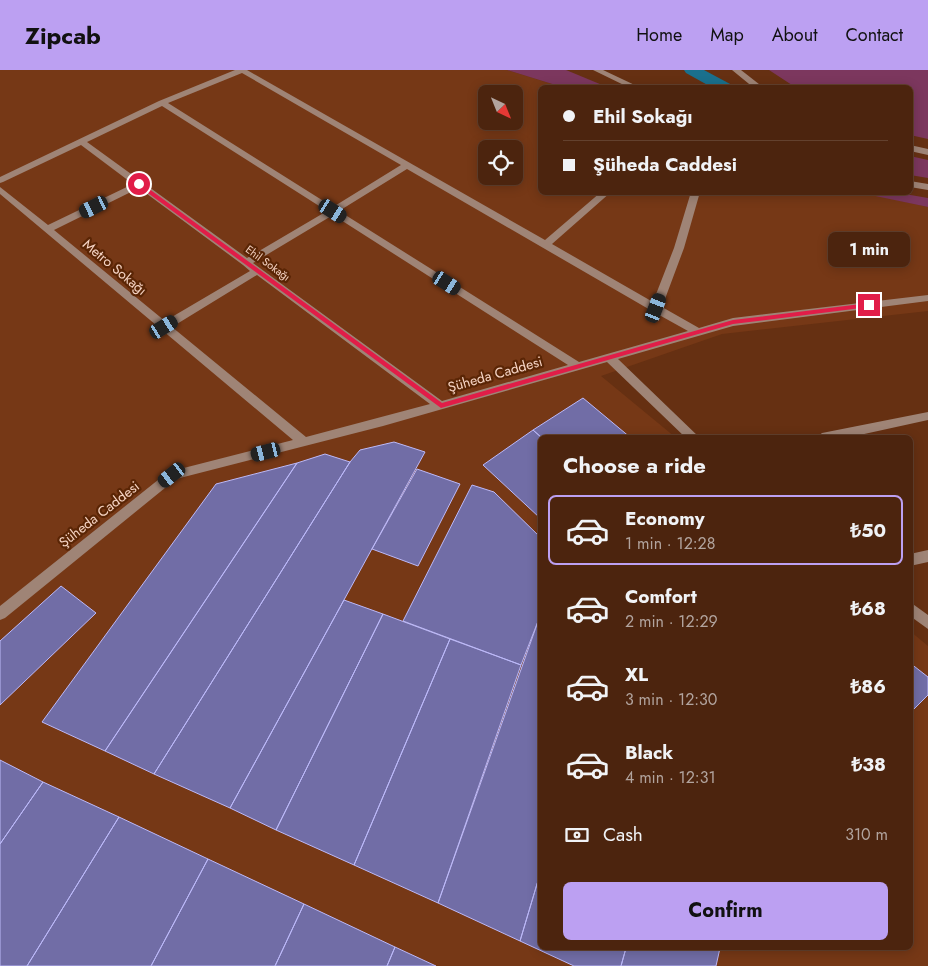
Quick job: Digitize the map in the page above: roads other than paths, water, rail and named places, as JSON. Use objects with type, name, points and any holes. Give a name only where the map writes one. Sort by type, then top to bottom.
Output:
[{"type":"street","points":[[0,180],[162,103],[242,70],[697,332]]},
{"type":"street","points":[[597,70],[630,85]]},
{"type":"street","points":[[736,70],[756,85]]},
{"type":"street","points":[[162,103],[577,366]]},
{"type":"street","name":"Ehil Sokağı","points":[[81,141],[441,406]]},
{"type":"street","points":[[913,149],[928,152]]},
{"type":"street","points":[[246,263],[407,165]]},
{"type":"street","points":[[48,229],[139,184]]},
{"type":"street","points":[[913,184],[928,187]]},
{"type":"street","name":"Metro Sokağı","points":[[0,190],[304,442]]},
{"type":"street","points":[[545,244],[603,195]]},
{"type":"street","points":[[656,308],[679,248],[695,195]]},
{"type":"street","points":[[164,327],[257,271]]},
{"type":"street","name":"Şüheda Caddesi","points":[[0,614],[172,475],[441,406],[733,322],[928,298]]},
{"type":"street","points":[[609,357],[691,435]]},
{"type":"street","points":[[836,435],[928,416]]},
{"type":"street","points":[[913,559],[928,556]]},
{"type":"street","points":[[913,610],[928,623]]},
{"type":"waterway","points":[[692,70],[720,85]]}]
